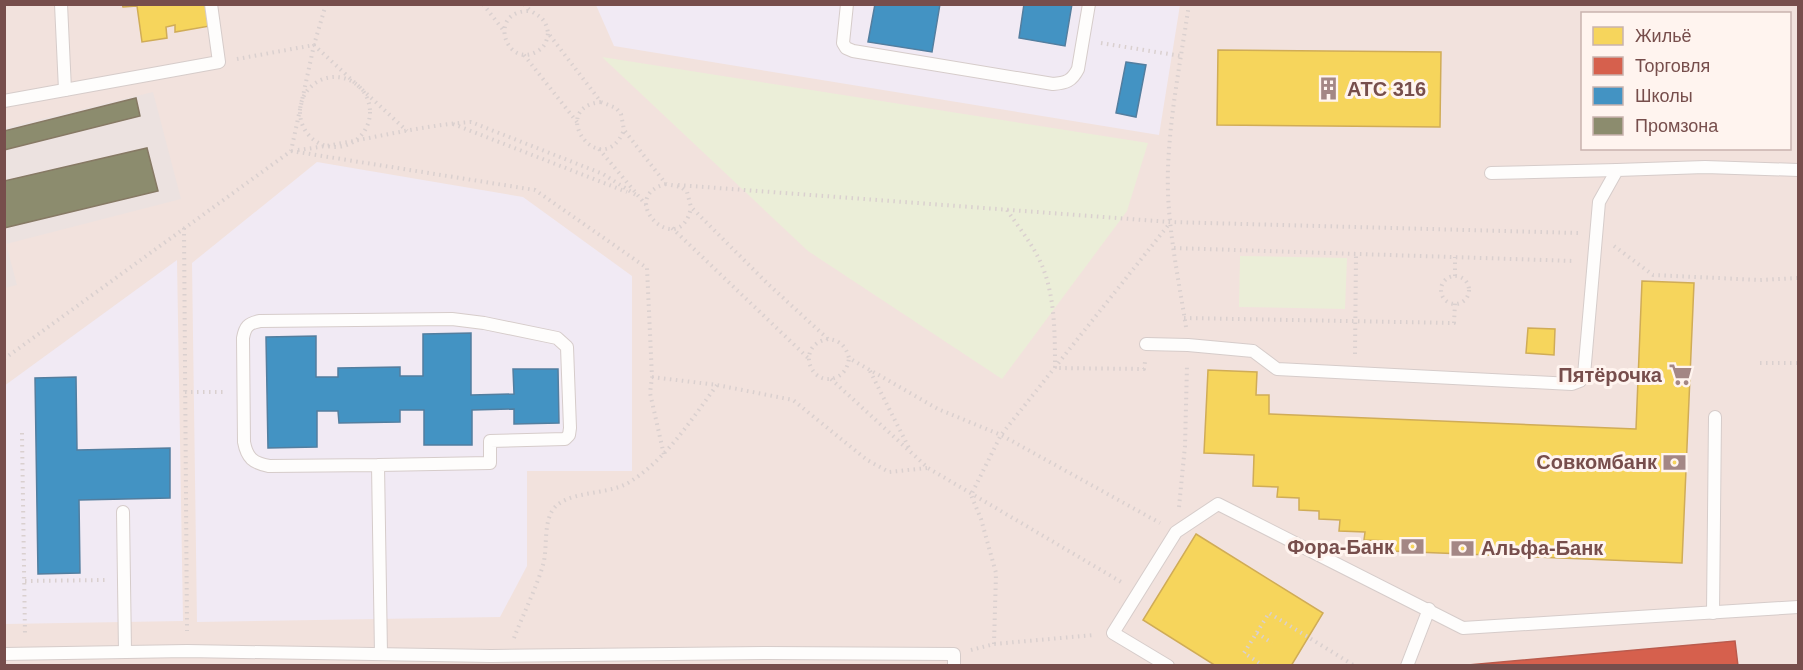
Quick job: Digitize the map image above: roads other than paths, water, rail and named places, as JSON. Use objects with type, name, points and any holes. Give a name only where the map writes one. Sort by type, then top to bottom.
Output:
[{"type":"lane","points":[[61,4],[66,90]]},
{"type":"lane","points":[[4,101],[219,62],[211,4]]},
{"type":"lane","points":[[847,4],[843,43],[846,48],[853,51],[1053,84],[1065,83],[1074,77],[1078,69],[1089,4]]},
{"type":"lane","points":[[1491,173],[1705,167],[1798,170]]},
{"type":"lane","points":[[1146,344],[1253,351],[1277,369],[1572,384],[1580,381],[1584,375],[1599,202],[1617,170]]},
{"type":"lane","points":[[452,319],[484,323],[556,338],[567,347],[570,428],[569,435],[565,439],[490,441],[490,463],[378,465],[268,466],[254,463],[246,454],[244,442],[244,329],[251,322],[452,319]]},
{"type":"lane","points":[[1713,614],[1715,417]]},
{"type":"lane","points":[[378,465],[381,654]]},
{"type":"lane","points":[[1168,666],[1113,633],[1176,532],[1218,504],[1463,628],[1798,607]]},
{"type":"lane","points":[[123,512],[125,652]]},
{"type":"lane","points":[[1407,666],[1429,609]]},
{"type":"lane","points":[[4,654],[187,651],[507,656],[765,653],[954,660]]},
{"type":"place","name":"АТС 316","points":[[1329,89]]},
{"type":"place","name":"Пятёрочка","points":[[1680,375]]},
{"type":"place","name":"Совкомбанк","points":[[1675,462]]},
{"type":"place","name":"Фора-Банк","points":[[1412,547]]},
{"type":"place","name":"Альфа-Банк","points":[[1463,548]]}]
